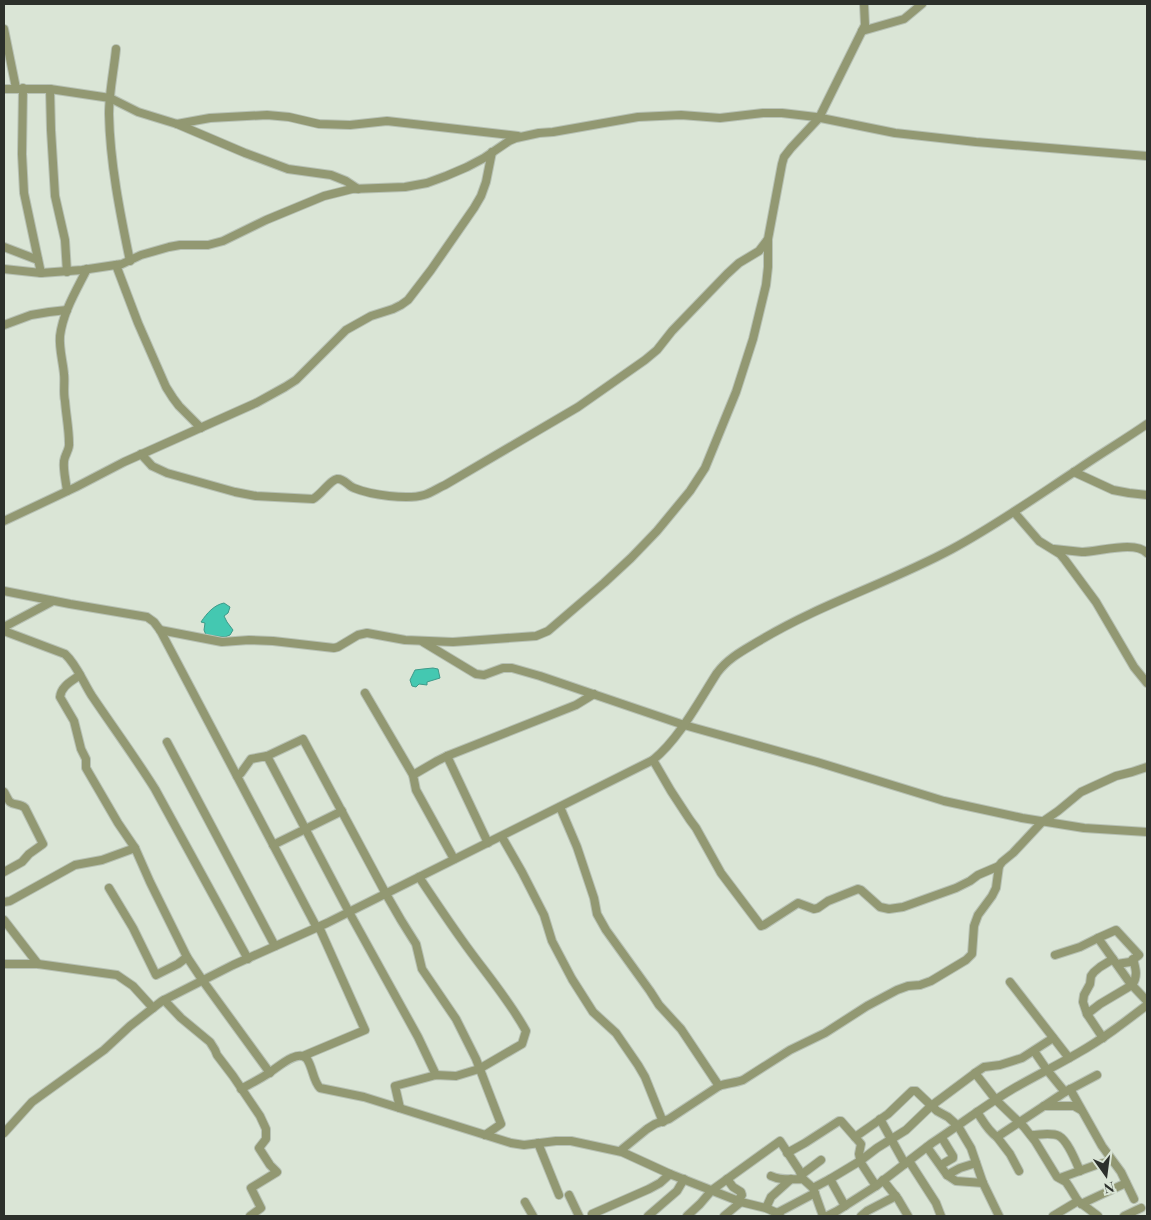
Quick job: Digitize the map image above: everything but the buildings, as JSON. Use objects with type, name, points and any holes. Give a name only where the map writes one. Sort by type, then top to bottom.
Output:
[{"type":"street","points":[[160,630],[222,642],[273,641],[334,648],[338,648],[367,633],[406,640],[453,642],[536,636],[548,630],[604,583],[632,558],[657,531],[706,468],[736,392],[753,339],[766,285],[768,239],[784,157],[819,118],[865,26],[864,4]]},
{"type":"street","points":[[862,32],[904,19],[922,4]]},
{"type":"street","points":[[4,29],[20,88],[24,193],[41,273]]},
{"type":"street","points":[[116,49],[109,113],[113,162],[130,261]]},
{"type":"street","points":[[4,89],[50,89],[110,98],[138,112],[177,124],[288,169],[331,175],[346,181],[358,189]]},
{"type":"street","points":[[50,89],[55,196],[65,240],[68,272]]},
{"type":"street","points":[[4,269],[41,273],[68,272],[116,265],[169,247],[208,245],[223,241],[266,220],[324,196],[358,189],[427,183],[467,167],[509,141],[521,137],[638,116],[681,115],[720,118],[763,113],[782,113],[819,118],[895,133],[976,142],[1147,156]]},
{"type":"street","points":[[177,124],[210,118],[267,115],[289,117],[319,124],[350,125],[387,122],[521,137]]},
{"type":"street","points":[[4,521],[141,454],[256,403],[285,387],[306,371],[346,330],[371,316],[393,309],[408,300],[432,270],[474,208],[486,182],[492,152]]},
{"type":"street","points":[[141,454],[152,466],[167,473],[256,496],[313,499],[324,491],[331,482],[338,479],[354,488],[379,495],[415,497],[426,495],[578,407],[645,360],[657,350],[716,284],[739,263],[759,251],[768,239]]},
{"type":"street","points":[[4,247],[38,260]]},
{"type":"street","points":[[116,265],[138,324],[166,387],[179,406],[201,428]]},
{"type":"street","points":[[67,491],[64,458],[69,449],[69,443],[60,338],[70,302],[87,269]]},
{"type":"street","points":[[4,325],[31,315],[67,310]]},
{"type":"street","points":[[4,1133],[32,1102],[104,1050],[130,1026],[164,1000],[248,958],[318,928],[653,760],[684,725],[722,666],[732,658],[794,622],[953,548],[1014,512],[1147,424]]},
{"type":"street","points":[[1074,472],[1114,490],[1147,495]]},
{"type":"street","points":[[1014,512],[1039,541],[1060,554],[1086,587],[1134,667],[1147,683]]},
{"type":"street","points":[[1052,549],[1082,552],[1130,546],[1146,550]]},
{"type":"street","points":[[4,591],[147,617],[154,622],[160,630],[318,928],[365,1030],[303,1056],[290,1059],[241,1089]]},
{"type":"street","points":[[4,629],[53,601]]},
{"type":"street","points":[[4,629],[65,654],[75,665],[104,714],[155,789],[248,958]]},
{"type":"street","points":[[422,641],[476,674],[484,675],[503,668],[512,668],[684,725],[817,762],[944,802],[1042,822],[1084,828],[1147,832]]},
{"type":"street","points":[[80,675],[63,688],[60,697],[74,721],[81,749],[86,759],[86,768],[135,848],[188,957],[203,981],[270,1073]]},
{"type":"street","points":[[365,693],[413,775],[416,790],[454,859]]},
{"type":"street","points":[[413,775],[447,756],[568,708],[594,694]]},
{"type":"street","points":[[237,776],[251,759],[267,756],[303,739],[386,894],[416,944],[422,969],[456,1019],[480,1069],[501,1124],[485,1135]]},
{"type":"street","points":[[167,742],[275,946]]},
{"type":"street","points":[[267,756],[349,912],[418,1037],[436,1075]]},
{"type":"street","points":[[447,756],[488,843]]},
{"type":"street","points":[[653,760],[722,873],[761,926],[764,926],[798,903],[814,909],[856,889],[861,890],[880,907],[889,909],[902,907],[956,888],[999,866],[1042,822],[1086,789],[1116,776],[1147,767]]},
{"type":"street","points":[[4,792],[10,802],[21,804],[25,808],[43,844],[29,854],[22,862],[4,872]]},
{"type":"street","points":[[560,807],[577,847],[597,914],[606,930],[659,1006],[681,1028],[719,1086]]},
{"type":"street","points":[[273,845],[342,811]]},
{"type":"street","points":[[502,837],[544,915],[552,941],[572,979],[593,1012],[616,1033],[638,1065],[645,1077],[663,1122]]},
{"type":"street","points":[[4,902],[10,901],[75,865],[102,860],[135,848]]},
{"type":"street","points":[[620,1151],[646,1129],[669,1119],[719,1086],[743,1080],[790,1050],[825,1033],[867,1006],[897,990],[931,982],[966,960],[972,954],[974,926],[978,915],[996,888],[999,866]]},
{"type":"street","points":[[400,1108],[395,1086],[436,1075],[456,1076],[480,1069],[522,1044],[526,1030],[418,877]]},
{"type":"street","points":[[109,888],[156,974],[188,957]]},
{"type":"street","points":[[4,920],[38,964]]},
{"type":"street","points":[[1055,955],[1080,947],[1116,930],[1139,955],[1130,962],[1115,962],[1094,972],[1091,976],[1083,1002],[1087,1014],[1103,1038]]},
{"type":"street","points":[[687,1216],[712,1190],[780,1141],[802,1177],[814,1190],[827,1216],[876,1186],[894,1170],[977,1112],[1103,1038],[1131,1018],[1147,1003],[1098,938]]},
{"type":"street","points":[[1087,1014],[1132,985],[1136,974],[1133,959]]},
{"type":"street","points":[[4,964],[38,964],[117,975],[133,986],[153,1008]]},
{"type":"street","points":[[1010,982],[1069,1058]]},
{"type":"street","points":[[164,1000],[181,1018],[210,1042],[260,1116],[266,1129],[266,1139],[259,1148],[277,1172],[251,1188],[261,1208],[250,1216]]},
{"type":"street","points":[[303,1056],[307,1060],[316,1083],[320,1088],[364,1097],[511,1143],[571,1141],[620,1151],[670,1174],[740,1201],[766,1208],[779,1215],[915,1123],[931,1106],[984,1067],[1000,1065],[1022,1058],[1053,1038]]},
{"type":"street","points":[[1034,1051],[1047,1070],[1067,1090],[1081,1110],[1102,1146],[1121,1172],[1134,1199]]},
{"type":"street","points":[[975,1073],[996,1100],[1031,1136],[1057,1177],[1066,1182],[1079,1202],[1098,1216]]},
{"type":"street","points":[[997,1138],[1067,1090],[1098,1075]]},
{"type":"street","points":[[854,1137],[888,1114],[912,1091],[916,1091],[931,1106],[958,1126],[971,1148],[982,1183],[999,1216]]},
{"type":"street","points":[[1044,1106],[1074,1106],[1081,1110]]},
{"type":"street","points":[[977,1112],[992,1134],[1010,1154],[1019,1171]]},
{"type":"street","points":[[880,1119],[936,1203],[941,1216]]},
{"type":"street","points":[[787,1152],[842,1121],[861,1144],[860,1161],[876,1186]]},
{"type":"street","points":[[1031,1136],[1048,1134],[1064,1139],[1080,1171]]},
{"type":"street","points":[[941,1165],[953,1156],[942,1138]]},
{"type":"street","points":[[538,1143],[559,1196]]},
{"type":"street","points":[[927,1147],[947,1175],[956,1181],[982,1183]]},
{"type":"street","points":[[771,1176],[791,1180],[802,1177],[821,1160]]},
{"type":"street","points":[[1060,1178],[1096,1164],[1112,1161]]},
{"type":"street","points":[[947,1175],[976,1163]]},
{"type":"street","points":[[591,1215],[649,1189],[660,1183],[670,1174]]},
{"type":"street","points":[[648,1216],[677,1191],[684,1179]]},
{"type":"street","points":[[724,1216],[740,1201],[742,1195],[727,1179]]},
{"type":"street","points":[[830,1179],[845,1206]]},
{"type":"street","points":[[766,1208],[770,1197],[791,1180]]},
{"type":"street","points":[[884,1180],[908,1216]]},
{"type":"street","points":[[1052,1216],[1079,1202],[1126,1183]]},
{"type":"street","points":[[569,1195],[579,1216]]},
{"type":"street","points":[[861,1216],[866,1211],[896,1196]]},
{"type":"street","points":[[525,1202],[533,1216]]},
{"type":"street","points":[[1124,1216],[1141,1208]]},
{"type":"water","points":[[224,603],[230,607],[228,613],[224,616],[233,630],[230,635],[225,637],[206,635],[204,630],[205,623],[201,622],[211,610]]},
{"type":"water","points":[[438,669],[440,678],[427,682],[427,685],[419,684],[416,687],[412,686],[410,680],[415,670]]}]
